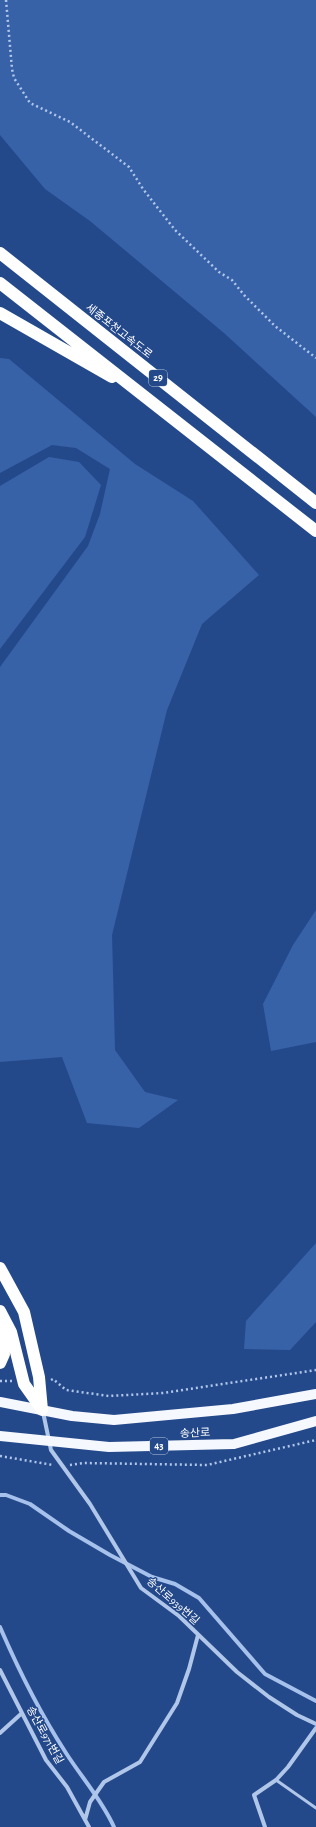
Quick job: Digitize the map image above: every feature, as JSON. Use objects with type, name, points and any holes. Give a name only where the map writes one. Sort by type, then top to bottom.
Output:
[{"type":"highway","name":"세종포천고속도로","points":[[0,253],[316,503]]},
{"type":"highway","name":"29","points":[[0,283],[316,531]]},
{"type":"highway","points":[[0,313],[148,398]]},
{"type":"highway","points":[[0,1268],[24,1312],[40,1381],[42,1410]]},
{"type":"highway","points":[[0,1311],[11,1332],[24,1382],[42,1410]]},
{"type":"highway","points":[[0,1322],[4,1354],[0,1363]]},
{"type":"main road","name":"송산로","points":[[0,1402],[72,1416],[114,1420],[233,1408],[316,1394]]},
{"type":"main road","name":"송산로","points":[[0,1436],[109,1447],[234,1444],[316,1421]]},
{"type":"street","name":"송산로939번길","points":[[42,1410],[51,1450],[98,1518],[141,1588],[179,1616],[237,1672],[297,1715],[316,1724]]},
{"type":"street","points":[[86,1820],[90,1802],[104,1782],[125,1772],[140,1762],[177,1703],[189,1669],[198,1635]]},
{"type":"street","name":"송산로971번길","points":[[0,1670],[46,1760],[67,1787],[89,1827]]},
{"type":"street","points":[[0,1733],[22,1713]]},
{"type":"street","points":[[265,1827],[254,1795],[276,1780],[288,1767],[316,1728]]},
{"type":"lane","points":[[276,1780],[316,1808]]},
{"type":"path","points":[[6,0],[14,78],[30,103],[70,122],[129,167],[143,189],[175,230],[219,272],[232,280],[258,311],[316,358]]},
{"type":"path","points":[[40,1381],[53,1379],[66,1390],[109,1396],[163,1393],[316,1370]]},
{"type":"path","points":[[0,1381],[24,1382]]},
{"type":"path","points":[[0,1456],[62,1466],[84,1463],[207,1465],[316,1440]]},
{"type":"shaded area","points":[[0,0],[316,0],[316,417],[224,333],[90,221],[45,189],[0,135]]},
{"type":"shaded area","points":[[0,358],[9,359],[135,464],[193,501],[259,575],[202,624],[167,710],[112,935],[115,1050],[145,1092],[178,1100],[139,1128],[87,1123],[62,1057],[0,1062],[0,667],[88,546],[100,514],[110,469],[76,448],[52,445],[0,473]]},
{"type":"shaded area","points":[[49,457],[79,462],[101,485],[85,537],[0,649],[0,486]]},
{"type":"shaded area","points":[[316,910],[316,1042],[271,1051],[263,1004],[293,945]]},
{"type":"shaded area","points":[[316,1243],[316,1322],[290,1350],[244,1349],[246,1321]]},
{"type":"waterway","points":[[0,1495],[6,1495],[30,1504],[69,1531],[110,1555],[152,1577],[175,1584],[199,1598],[265,1674],[316,1701]]},
{"type":"waterway","points":[[0,1627],[22,1676],[47,1723],[66,1753],[92,1789],[114,1827]]}]
